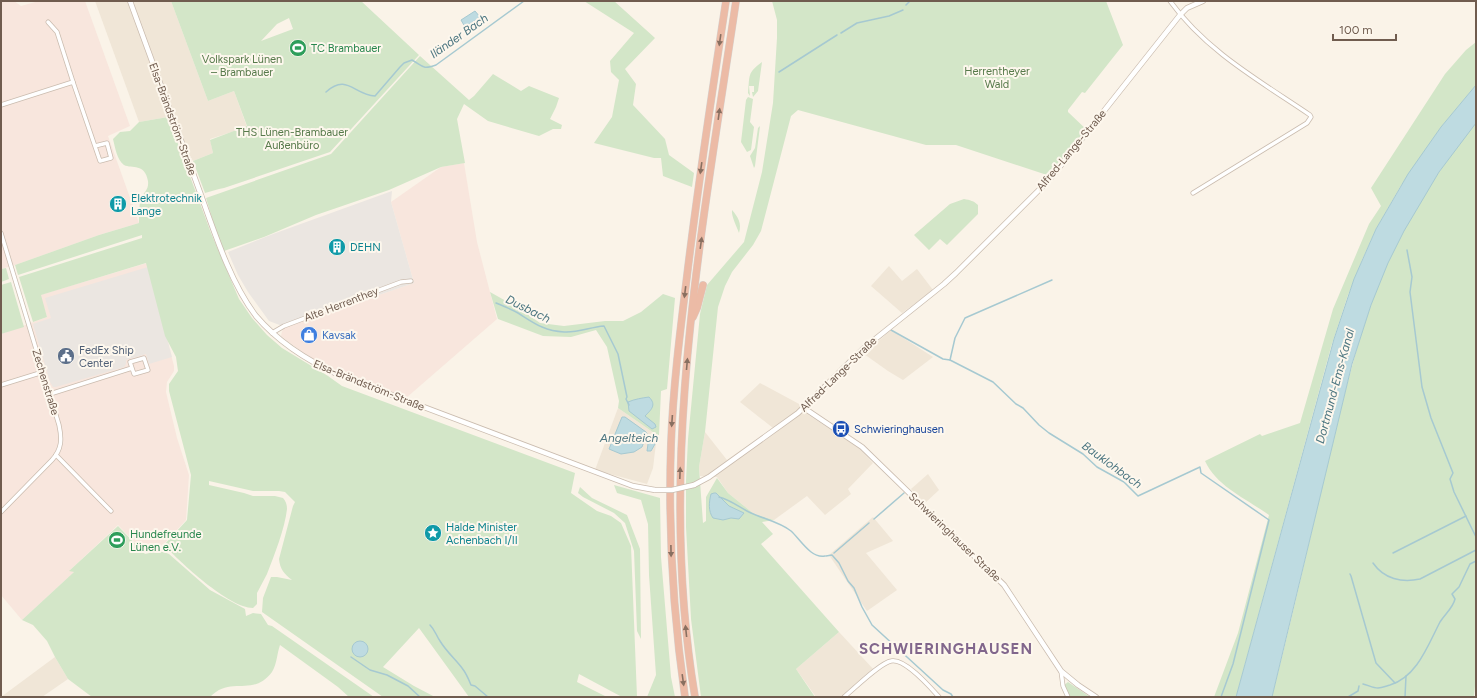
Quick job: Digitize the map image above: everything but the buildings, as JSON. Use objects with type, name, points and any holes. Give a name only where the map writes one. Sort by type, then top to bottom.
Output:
[{"type":"highway","points":[[685,697],[675,617],[671,559],[671,442],[677,357],[685,290],[726,1]]},
{"type":"highway","points":[[695,697],[685,618],[681,556],[680,519],[682,420],[690,323],[736,1]]},
{"type":"highway","points":[[690,323],[697,308],[703,285]]},
{"type":"street","name":"Elsa-Brändström-Straße","points":[[130,1],[214,232],[232,275],[249,306],[272,333],[284,344],[306,359],[339,375],[633,486],[655,490],[672,490],[694,485]]},
{"type":"street","points":[[1170,1],[1180,15],[1212,47],[1255,79],[1311,117],[1307,123],[1193,193]]},
{"type":"street","name":"Alfred-Lange-Straße","points":[[694,485],[714,474],[804,408],[864,348],[948,280],[1050,179],[1180,15],[1187,8],[1203,1]]},
{"type":"street","points":[[48,22],[57,32],[73,82],[100,161],[111,158],[107,143],[95,146]]},
{"type":"street","points":[[1,105],[73,82]]},
{"type":"street","name":"Zechenstraße","points":[[1,233],[61,435],[61,444],[56,455],[1,512]]},
{"type":"street","name":"Alte Herrenthey","points":[[272,333],[284,326],[350,301],[401,282],[411,281]]},
{"type":"street","points":[[144,358],[148,370],[134,374],[132,368],[130,362],[144,358]]},
{"type":"street","points":[[50,394],[132,368]]},
{"type":"street","points":[[1,385],[43,372]]},
{"type":"street","name":"Schwieringhauser Straße","points":[[804,408],[862,447],[1004,585],[1061,671],[1063,686],[1068,697]]},
{"type":"street","points":[[56,455],[112,511]]},
{"type":"street","points":[[844,697],[882,666],[891,661],[896,661],[902,663],[922,679],[940,697]]},
{"type":"street","points":[[1061,671],[1096,697]]},
{"type":"shaded area","points":[[1,1],[14,1],[21,6],[39,1],[85,1],[130,126],[108,136],[139,223],[99,235],[1,269]]},
{"type":"shaded area","points":[[95,1],[171,1],[208,101],[234,91],[247,127],[210,139],[213,153],[193,161],[168,117],[139,122]]},
{"type":"shaded area","points":[[464,163],[477,242],[497,319],[406,398],[318,364],[281,336],[285,327],[414,283],[391,202],[441,167]]},
{"type":"shaded area","points":[[392,191],[391,202],[414,283],[285,327],[269,321],[248,292],[238,275],[228,252]]},
{"type":"shaded area","points":[[147,263],[174,366],[174,371],[167,382],[166,392],[177,438],[189,475],[186,520],[163,545],[145,553],[118,525],[70,570],[74,572],[22,620],[1,595],[1,334],[47,317],[40,295]]},
{"type":"shaded area","points":[[889,266],[902,281],[917,269],[933,290],[902,313],[871,286]]},
{"type":"shaded area","points":[[148,267],[172,357],[149,364],[146,354],[126,360],[124,367],[53,387],[50,382],[33,324],[51,318],[45,298]]},
{"type":"shaded area","points":[[891,330],[933,357],[903,380],[864,354]]},
{"type":"shaded area","points":[[760,383],[801,405],[807,414],[859,448],[873,463],[848,489],[851,494],[825,515],[807,496],[774,520],[754,514],[728,493],[717,477],[700,476],[699,467],[705,432],[727,460],[773,428],[740,402]]},
{"type":"shaded area","points":[[618,408],[657,435],[653,468],[647,484],[595,470]]},
{"type":"shaded area","points":[[928,474],[939,490],[924,504],[911,489]]},
{"type":"shaded area","points":[[873,517],[893,541],[866,553],[897,590],[867,611],[829,555]]},
{"type":"shaded area","points":[[839,632],[874,670],[843,697],[816,697],[796,669]]},
{"type":"shaded area","points":[[55,657],[68,679],[42,697],[1,697]]},
{"type":"green space","points":[[171,1],[361,1],[419,55],[330,152],[205,193],[193,161],[213,153],[210,140],[247,126],[234,91],[208,101]],"holes":[[[289,18],[293,29],[261,41],[277,24]]]},
{"type":"green space","points":[[584,1],[614,1],[655,38],[625,69],[636,84],[633,105],[665,139],[669,155],[694,173],[692,187],[663,176],[661,158],[654,158],[594,143],[612,117],[619,80],[611,72],[610,61],[634,33]]},
{"type":"green space","name":"Herrentheyer Wald","points":[[772,1],[1106,1],[1123,45],[1085,93],[1082,92],[1068,110],[1068,112],[1088,131],[1050,179],[1044,174],[956,145],[926,145],[798,110],[791,116],[761,231],[753,245],[732,272],[725,286],[718,307],[705,432],[699,467],[703,523],[706,521],[706,497],[717,478],[728,493],[754,514],[774,520],[762,522],[773,534],[761,544],[839,632],[796,669],[815,697],[701,697],[691,619],[686,527],[688,439],[700,314],[707,285],[744,242],[762,172],[773,103],[777,38],[777,20]]},
{"type":"green space","points":[[1476,42],[1476,85],[1441,127],[1400,187],[1376,229],[1348,295],[1331,347],[1236,697],[1214,697],[1238,633],[1269,515],[1233,492],[1217,478],[1205,461],[1260,434],[1262,436],[1300,423],[1333,309],[1369,224],[1381,206],[1371,188],[1445,74],[1466,50]]},
{"type":"green space","points":[[420,56],[469,100],[493,74],[521,91],[529,86],[559,98],[550,119],[562,125],[561,129],[553,129],[539,136],[488,121],[464,104],[457,119],[465,163],[441,167],[389,190],[316,215],[264,237],[224,251],[206,198],[331,154]]},
{"type":"green space","points":[[762,62],[758,91],[753,97],[752,92],[754,92],[754,86],[749,86],[750,96],[748,93],[749,78],[754,69]]},
{"type":"green space","points":[[748,97],[753,99],[750,122],[754,127],[751,150],[747,152],[741,142],[746,100]]},
{"type":"green space","points":[[168,117],[211,233],[239,299],[252,318],[267,335],[282,348],[342,386],[575,473],[571,493],[597,511],[611,516],[621,523],[631,546],[637,697],[622,697],[579,674],[577,682],[607,697],[469,697],[419,628],[383,667],[435,697],[383,697],[262,612],[263,598],[271,577],[292,580],[283,571],[280,566],[279,559],[295,502],[285,492],[253,491],[209,481],[209,485],[253,496],[275,496],[285,500],[287,509],[282,533],[267,574],[257,593],[257,604],[253,608],[231,601],[219,593],[181,562],[164,545],[187,520],[191,475],[169,391],[169,384],[178,371],[176,357],[165,336],[146,263],[41,295],[47,317],[33,322],[19,277],[142,238],[142,235],[18,275],[15,265],[99,235],[139,223],[140,201],[148,187],[148,181],[144,171],[122,163],[113,139],[120,132],[130,131],[139,122]]},
{"type":"green space","points":[[1476,123],[1476,685],[1474,697],[1272,697],[1355,356],[1377,287],[1396,245],[1416,208],[1451,156]]},
{"type":"green space","points":[[760,126],[754,168],[750,156],[755,148],[758,128]]},
{"type":"green space","points":[[964,199],[972,201],[978,205],[978,214],[947,245],[940,239],[929,250],[914,235],[950,204]]},
{"type":"green space","points":[[732,210],[739,220],[739,233],[733,218]]},
{"type":"green space","points":[[6,268],[9,279],[1,282],[1,269]]},
{"type":"green space","points":[[11,282],[24,327],[1,334],[1,285]]},
{"type":"green space","points":[[490,292],[520,309],[540,323],[564,326],[605,321],[623,321],[641,312],[663,294],[675,298],[667,389],[661,391],[659,435],[618,408],[619,401],[607,347],[596,330],[571,337],[543,336],[498,319]]},
{"type":"green space","points":[[614,485],[660,498],[661,557],[671,677],[675,697],[647,697],[656,675],[649,575],[648,524],[641,500],[617,493]]},
{"type":"green space","points":[[580,487],[592,498],[627,515],[640,549],[641,639],[637,631],[634,551],[625,523],[614,513],[578,493]]},
{"type":"green space","points":[[118,526],[145,554],[160,552],[169,554],[210,590],[245,609],[246,616],[253,613],[261,614],[268,625],[272,626],[374,697],[349,697],[338,687],[280,645],[274,669],[264,680],[249,686],[226,687],[210,697],[92,697],[68,679],[47,641],[33,625],[22,620],[74,572],[69,571]]},
{"type":"green space","points":[[1068,682],[1090,697],[1068,697],[1063,686]]},
{"type":"water","points":[[475,11],[480,17],[465,27],[461,20]]},
{"type":"water","name":"Dortmund-Ems-Kanal","points":[[1476,85],[1476,123],[1439,172],[1404,231],[1388,263],[1371,305],[1352,364],[1272,697],[1236,697],[1334,339],[1354,279],[1376,229],[1408,174],[1441,127]]},
{"type":"water","points":[[649,397],[653,402],[653,405],[645,416],[655,424],[656,427],[652,429],[629,411],[628,402]]},
{"type":"water","name":"Angelteich","points":[[622,417],[625,417],[647,434],[642,447],[634,452],[621,454],[609,449]]},
{"type":"water","points":[[651,435],[655,437],[655,444],[651,451],[647,451],[648,444]]},
{"type":"water","points":[[716,493],[729,506],[744,513],[739,519],[731,518],[723,520],[713,518],[710,512],[709,503],[711,494]]},
{"type":"water","points":[[360,641],[367,646],[368,649],[363,656],[360,657],[353,652],[352,649],[357,642]]},
{"type":"waterway","name":"Iländer Bach","points":[[326,92],[340,84],[350,86],[368,95],[375,96],[404,63],[412,60],[425,67],[436,65],[524,1]]},
{"type":"waterway","points":[[906,5],[910,1]]},
{"type":"waterway","points":[[841,33],[857,23],[889,16],[903,10]]},
{"type":"waterway","points":[[779,72],[837,35]]},
{"type":"waterway","points":[[1407,250],[1412,277],[1410,292],[1422,387],[1431,418],[1453,473],[1450,479],[1454,492],[1476,537]]},
{"type":"waterway","points":[[950,360],[955,338],[965,318],[1052,280]]},
{"type":"waterway","name":"Dusbach","points":[[496,303],[540,326],[551,330],[569,332],[604,326],[618,354],[627,397],[626,399],[629,405]]},
{"type":"waterway","name":"Bauklohbach","points":[[891,330],[943,359],[950,360],[993,382],[1049,433],[1083,454],[1097,467],[1124,482],[1138,496],[1200,467],[1201,473],[1269,520],[1233,664],[1221,697]]},
{"type":"waterway","points":[[874,519],[904,493]]},
{"type":"waterway","points":[[719,497],[728,500],[751,513],[782,525],[791,531],[810,552],[820,556],[825,556]]},
{"type":"waterway","points":[[1393,553],[1466,516]]},
{"type":"waterway","points":[[834,553],[869,523]]},
{"type":"waterway","points":[[1373,563],[1382,573],[1388,576],[1400,580],[1413,580],[1420,579],[1476,550]]},
{"type":"waterway","points":[[826,556],[832,555],[839,563],[848,581],[854,588],[872,625],[943,690],[951,694],[953,697]]},
{"type":"waterway","points":[[1363,684],[1374,688],[1390,685],[1408,675],[1415,668],[1440,622],[1453,605],[1455,599],[1452,594],[1459,587],[1470,564],[1476,561]]},
{"type":"waterway","points":[[1350,574],[1376,663],[1395,683]]},
{"type":"waterway","points":[[430,625],[445,648],[463,670],[471,685],[475,686],[488,697]]},
{"type":"waterway","points":[[351,657],[370,670],[387,675],[408,686],[420,697]]},
{"type":"waterway","points":[[1405,697],[1406,676]]},
{"type":"waterway","points":[[1348,697],[1358,691],[1359,686]]},
{"type":"place","name":"TC Brambauer","points":[[298,48]]},
{"type":"place","name":"Elektrotechnik Lange","points":[[118,204]]},
{"type":"place","name":"DEHN","points":[[337,247]]},
{"type":"place","name":"Kavsak","points":[[309,335]]},
{"type":"place","name":"FedEx Ship Center","points":[[66,356]]},
{"type":"place","name":"Schwieringhausen","points":[[841,429]]},
{"type":"place","name":"Halde Minister Achenbach I/II","points":[[433,533]]},
{"type":"place","name":"Hundefreunde Lünen e.V.","points":[[117,540]]},
{"type":"district","name":"SCHWIERINGHAUSEN","points":[[946,649]]},
{"type":"park label","name":"Volkspark Lünen – Brambauer","points":[[242,65]]},
{"type":"park label","name":"THS Lünen-Brambauer Außenbüro","points":[[292,138]]}]
